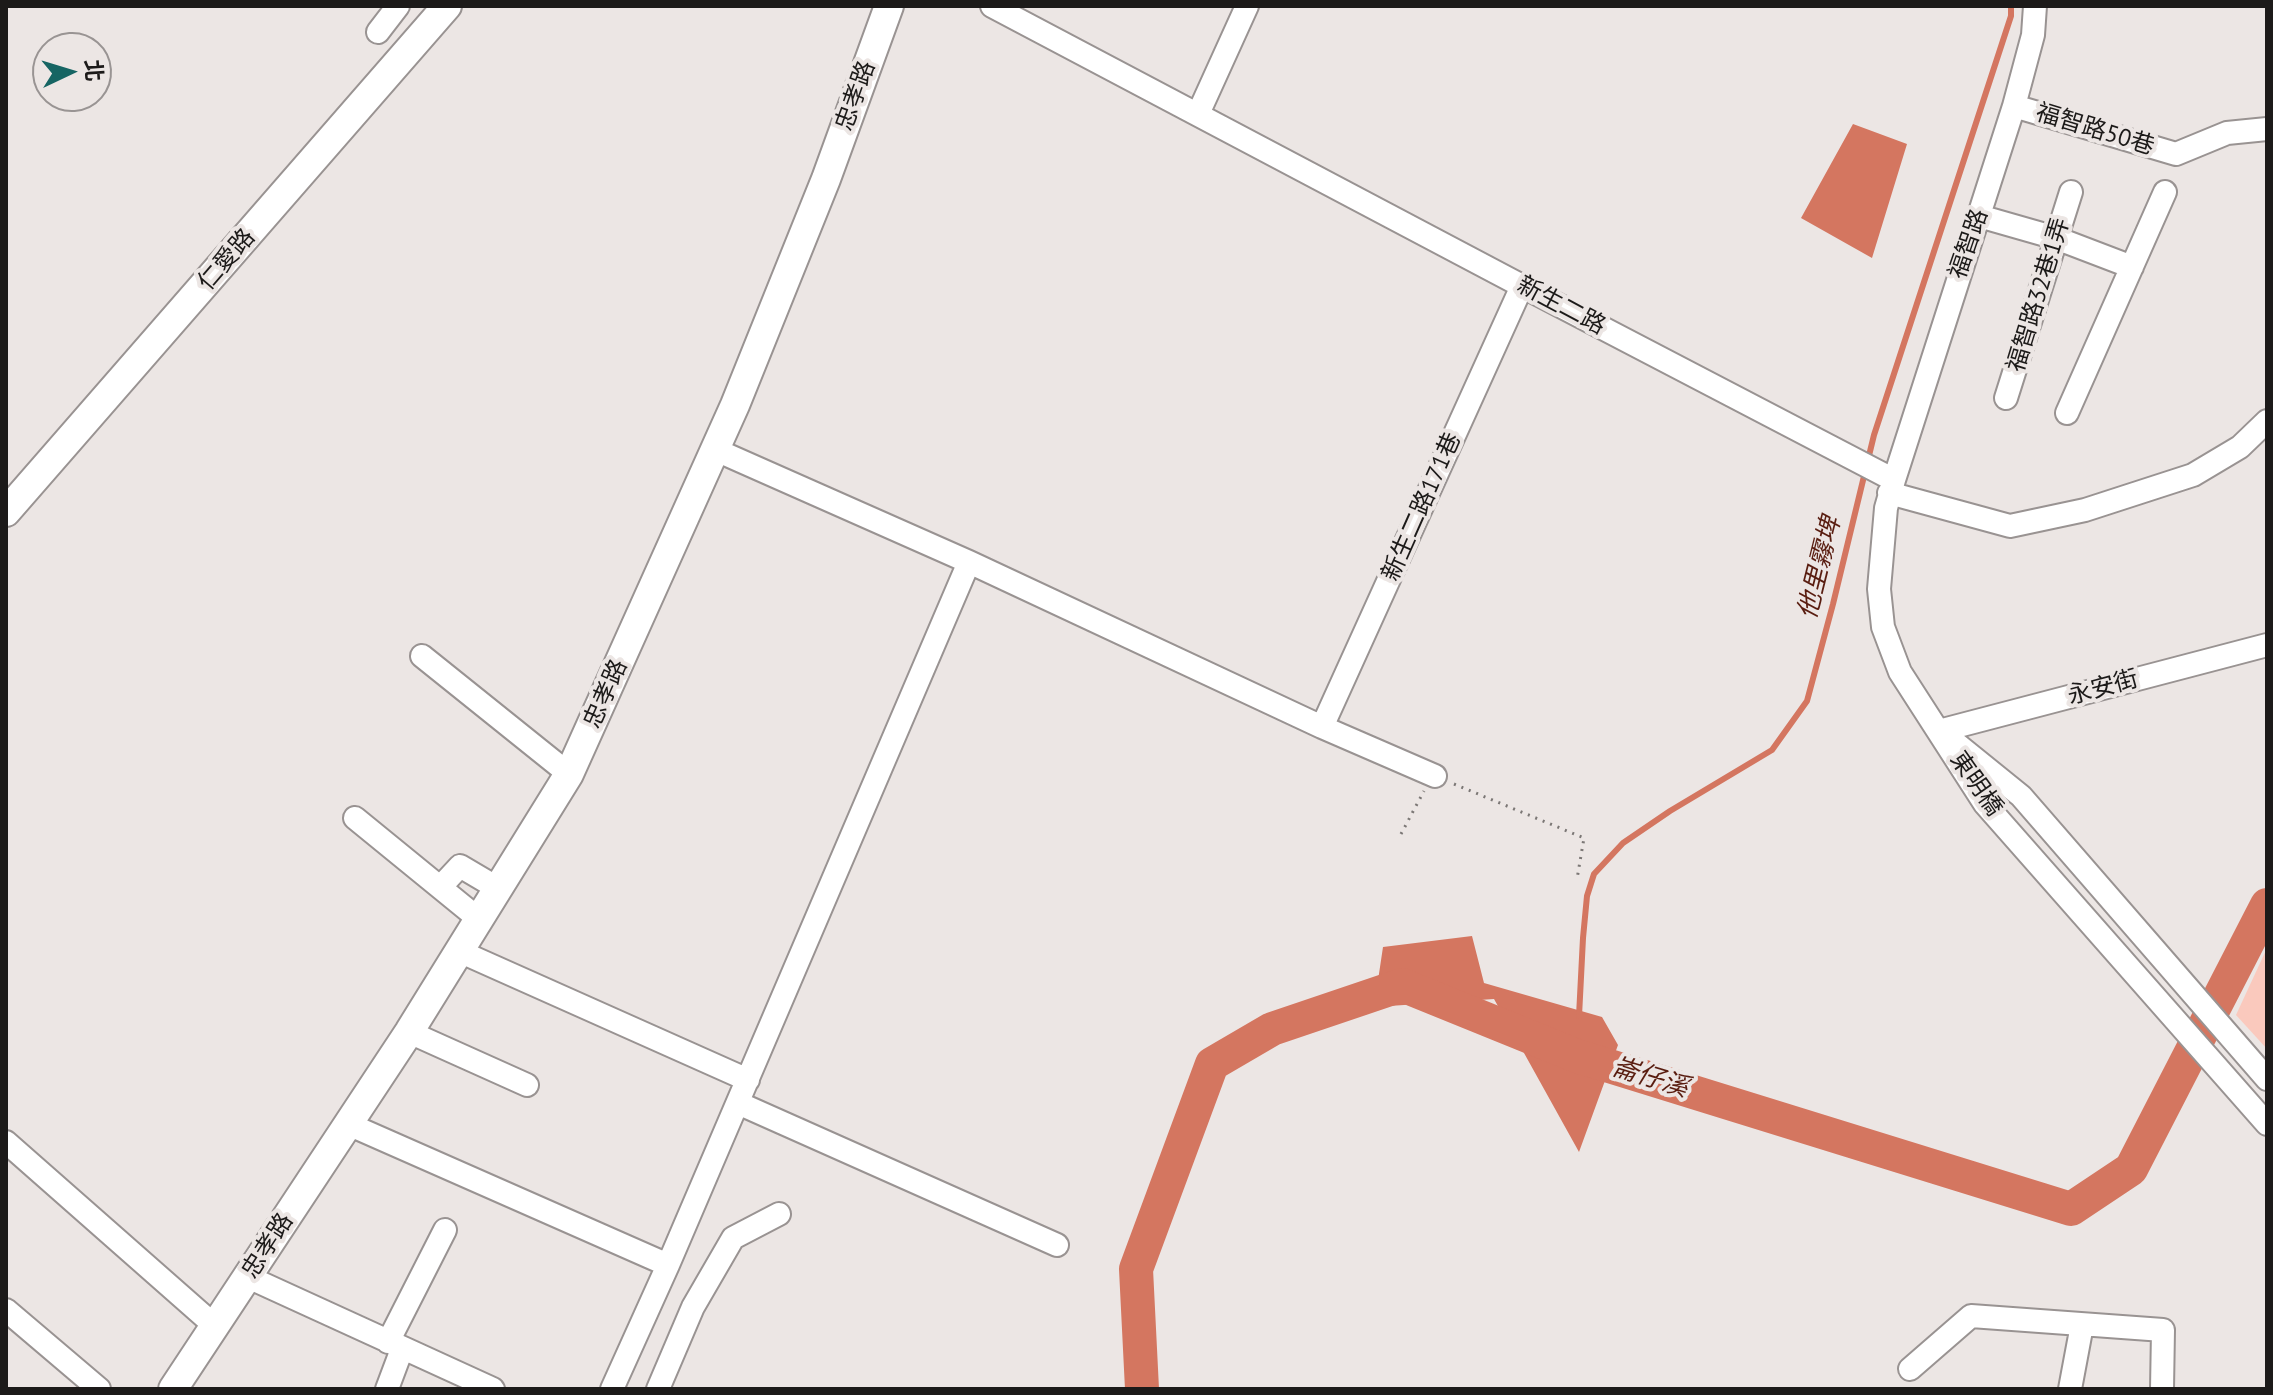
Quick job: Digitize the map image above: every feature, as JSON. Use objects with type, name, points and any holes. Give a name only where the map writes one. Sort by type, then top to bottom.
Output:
[{"type":"main road","name":"仁愛路","points":[[6,512],[447,6]]},
{"type":"main road","name":"忠孝路","points":[[173,1389],[461,952],[569,774],[716,450],[826,179],[889,6]]},
{"type":"street","points":[[378,32],[398,6]]},
{"type":"street","name":"新生二路","points":[[992,6],[1892,486],[2010,526],[2085,510],[2193,475],[2240,447],[2267,421]]},
{"type":"street","points":[[1198,114],[1247,6]]},
{"type":"street","name":"福智路","points":[[1892,486],[2014,106],[2033,35],[2035,6]]},
{"type":"street","name":"福智路50巷","points":[[2014,106],[2176,154],[2227,133],[2267,129]]},
{"type":"street","name":"福智路32巷1弄","points":[[2006,398],[2071,192]]},
{"type":"street","points":[[2067,413],[2165,192]]},
{"type":"street","points":[[1979,216],[2056,238],[2132,267]]},
{"type":"street","name":"新生二路171巷","points":[[1322,727],[1522,286]]},
{"type":"street","points":[[716,450],[969,562],[1322,727],[1435,776]]},
{"type":"street","points":[[1892,486],[1886,508],[1879,589],[1883,627],[1900,672],[1939,731]]},
{"type":"street","points":[[612,1389],[969,562]]},
{"type":"street","name":"永安街","points":[[1939,731],[2267,645]]},
{"type":"street","points":[[422,656],[569,774]]},
{"type":"street","name":"東明橋","points":[[1939,731],[2021,796],[2267,1079]]},
{"type":"street","name":"東明橋","points":[[1939,731],[1985,804],[2267,1124]]},
{"type":"street","points":[[355,818],[480,920]]},
{"type":"street","points":[[446,881],[460,866],[499,889]]},
{"type":"street","points":[[461,952],[748,1080]]},
{"type":"street","points":[[409,1032],[527,1085]]},
{"type":"street","points":[[738,1103],[1057,1245]]},
{"type":"street","points":[[348,1124],[668,1265]]},
{"type":"street","points":[[6,1142],[215,1326]]},
{"type":"street","points":[[658,1389],[693,1307],[733,1238],[779,1214]]},
{"type":"street","points":[[387,1389],[395,1345],[445,1230]]},
{"type":"street","points":[[248,1277],[493,1389]]},
{"type":"street","points":[[6,1310],[99,1389]]},
{"type":"street","points":[[1910,1369],[1971,1316],[2163,1330],[2162,1389]]},
{"type":"street","points":[[2070,1389],[2082,1325]]},
{"type":"path","points":[[1401,834],[1419,798],[1435,776],[1584,838],[1577,879]]},
{"type":"shaded area","points":[[1853,124],[1907,144],[1872,258],[1801,218]]},
{"type":"shaded area","points":[[1472,936],[1484,983],[1602,1017],[1618,1045],[1579,1152],[1494,999],[1374,1007],[1383,947]]},
{"type":"shaded area","points":[[2267,948],[2267,1049],[2236,1015]]},
{"type":"waterway","name":"他里霧埤","points":[[1579,1016],[1587,896],[1594,874],[1623,843],[1772,750],[1807,701],[1874,435],[2011,16],[2011,6]]},
{"type":"waterway","name":"崙仔溪","points":[[1142,1389],[1136,1269],[1212,1064],[1272,1029],[1402,985],[1577,1056],[2071,1209],[2131,1169],[2267,905]]}]
